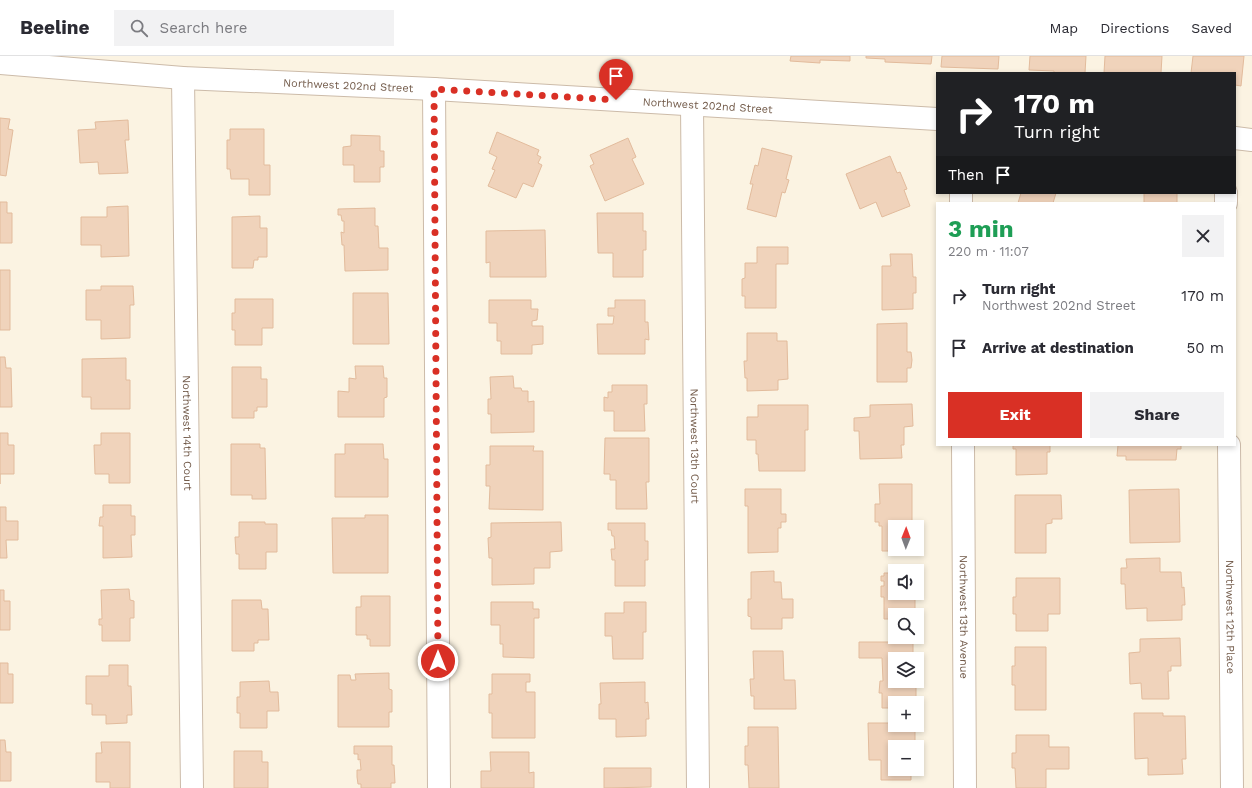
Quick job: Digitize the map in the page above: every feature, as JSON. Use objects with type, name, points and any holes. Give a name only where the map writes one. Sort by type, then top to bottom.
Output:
[{"type":"street","name":"Northwest 202nd Street","points":[[0,63],[183,78],[434,89],[936,119]]},
{"type":"street","name":"Northwest 14th Court","points":[[183,78],[192,788]]},
{"type":"street","points":[[434,89],[440,788]]},
{"type":"street","name":"Northwest 13th Court","points":[[692,105],[698,788]]},
{"type":"street","points":[[1236,138],[1252,140]]},
{"type":"street","name":"Northwest 13th Avenue","points":[[963,446],[965,788]]},
{"type":"street","name":"Northwest 12th Place","points":[[1229,446],[1232,788]]},
{"type":"building","points":[[791,56],[850,56],[850,61],[820,60],[820,63],[790,61]]},
{"type":"building","points":[[866,56],[932,56],[931,64],[885,62],[885,59],[866,58]]},
{"type":"building","points":[[942,56],[999,56],[998,69],[941,67]]},
{"type":"building","points":[[1030,56],[1086,56],[1085,72],[1029,70]]},
{"type":"building","points":[[1105,56],[1162,56],[1161,72],[1104,72]]},
{"type":"building","points":[[1193,56],[1244,56],[1241,86],[1236,85],[1236,72],[1191,72]]},
{"type":"building","points":[[0,118],[10,119],[8,129],[13,130],[6,176],[0,175]]},
{"type":"building","points":[[128,120],[129,140],[125,140],[128,173],[99,174],[98,162],[80,163],[78,130],[96,129],[95,122]]},
{"type":"building","points":[[230,129],[264,129],[264,165],[270,165],[270,195],[249,195],[249,179],[231,179],[230,169],[227,169],[227,140],[230,140]]},
{"type":"building","points":[[497,132],[539,150],[537,155],[541,157],[538,163],[542,165],[533,187],[523,183],[516,198],[488,186],[495,170],[492,169],[497,157],[489,153]]},
{"type":"building","points":[[351,135],[380,136],[380,151],[384,151],[384,167],[380,167],[380,182],[354,182],[354,165],[343,165],[343,147],[351,146]]},
{"type":"building","points":[[628,138],[636,157],[632,159],[644,184],[605,201],[590,166],[594,164],[590,155]]},
{"type":"building","points":[[762,148],[792,156],[786,179],[789,180],[785,193],[782,192],[776,217],[747,209],[753,184],[750,184],[755,165],[758,166]]},
{"type":"building","points":[[890,156],[897,173],[900,172],[907,189],[904,190],[910,206],[882,217],[876,202],[860,209],[846,174]]},
{"type":"building","points":[[1021,194],[1056,194],[1053,202],[1018,202]]},
{"type":"building","points":[[1144,194],[1177,194],[1177,202],[1144,202]]},
{"type":"building","points":[[0,202],[7,202],[7,213],[12,213],[12,243],[0,243]]},
{"type":"building","points":[[128,206],[129,256],[101,257],[101,245],[81,245],[81,217],[107,217],[107,207]]},
{"type":"building","points":[[375,208],[375,226],[378,226],[379,248],[388,248],[388,270],[345,271],[344,245],[342,245],[341,232],[344,233],[344,221],[342,221],[341,215],[338,215],[338,209]]},
{"type":"building","points":[[597,213],[643,213],[643,231],[646,231],[646,250],[643,250],[643,277],[613,277],[613,253],[598,253]]},
{"type":"building","points":[[260,216],[260,228],[267,228],[267,257],[258,257],[258,260],[254,260],[253,268],[232,268],[232,217]]},
{"type":"building","points":[[545,230],[546,277],[490,277],[490,262],[486,263],[486,231]]},
{"type":"building","points":[[757,247],[788,247],[788,264],[776,264],[776,308],[745,308],[745,296],[742,296],[742,279],[745,278],[745,263],[757,263]]},
{"type":"building","points":[[890,254],[912,254],[913,277],[916,277],[916,293],[913,293],[913,309],[882,310],[882,266],[891,266]]},
{"type":"building","points":[[0,270],[10,270],[10,330],[0,330]]},
{"type":"building","points":[[101,286],[133,286],[134,305],[130,305],[130,338],[101,339],[101,320],[86,320],[86,290],[101,290]]},
{"type":"building","points":[[353,293],[388,293],[389,344],[353,344]]},
{"type":"building","points":[[235,299],[273,299],[273,328],[262,328],[262,345],[235,345],[235,330],[232,330],[232,313],[235,313]]},
{"type":"building","points":[[489,300],[531,300],[531,309],[538,309],[537,320],[532,321],[532,326],[543,326],[543,344],[532,345],[532,354],[501,354],[501,341],[497,341],[497,323],[489,323]]},
{"type":"building","points":[[615,300],[645,300],[645,322],[648,322],[649,340],[645,339],[645,354],[598,354],[597,324],[613,324],[614,316],[608,316],[608,308],[615,308]]},
{"type":"building","points":[[907,323],[907,352],[911,352],[912,360],[911,368],[907,368],[907,382],[877,382],[877,324]]},
{"type":"building","points":[[747,333],[777,333],[777,341],[787,341],[788,379],[778,380],[778,390],[747,391],[747,378],[745,378],[744,361],[747,361]]},
{"type":"building","points":[[0,357],[5,357],[6,368],[11,368],[12,407],[0,407]]},
{"type":"building","points":[[126,358],[126,380],[130,380],[130,409],[91,409],[91,397],[82,397],[82,359]]},
{"type":"building","points":[[355,366],[383,366],[384,378],[387,378],[387,397],[384,398],[384,417],[338,417],[338,391],[349,392],[349,378],[356,379]]},
{"type":"building","points":[[232,367],[261,367],[261,379],[267,379],[267,407],[257,407],[257,411],[254,411],[254,418],[232,418]]},
{"type":"building","points":[[513,376],[514,388],[521,388],[522,391],[528,391],[528,402],[534,401],[534,432],[491,433],[491,414],[488,414],[488,399],[491,399],[490,377]]},
{"type":"building","points":[[612,385],[647,385],[647,404],[644,404],[645,431],[614,431],[614,411],[604,411],[604,397],[608,398],[608,392],[612,392]]},
{"type":"building","points":[[912,404],[913,426],[904,427],[904,445],[901,445],[902,458],[860,459],[859,431],[854,431],[854,418],[870,417],[870,405]]},
{"type":"building","points":[[758,405],[808,405],[808,430],[805,430],[805,471],[759,471],[758,454],[756,454],[756,440],[747,440],[747,417],[758,417]]},
{"type":"building","points":[[0,433],[8,433],[8,445],[14,445],[14,474],[0,474]]},
{"type":"building","points":[[101,433],[130,433],[130,483],[109,483],[109,474],[95,474],[94,445],[101,445]]},
{"type":"building","points":[[605,438],[649,438],[649,482],[646,482],[647,509],[616,509],[616,480],[610,480],[610,474],[604,474]]},
{"type":"building","points":[[231,444],[260,444],[260,448],[265,448],[266,499],[252,499],[252,495],[231,495]]},
{"type":"building","points":[[345,444],[383,444],[384,459],[388,459],[388,497],[335,497],[335,454],[345,454]]},
{"type":"building","points":[[490,446],[534,446],[533,451],[543,451],[543,510],[489,509],[490,486],[486,486],[486,465],[490,465]]},
{"type":"building","points":[[1013,446],[1050,446],[1050,452],[1047,452],[1047,474],[1016,475],[1016,449],[1013,449]]},
{"type":"building","points":[[1118,446],[1181,446],[1181,449],[1177,449],[1176,460],[1126,460],[1126,456],[1117,456]]},
{"type":"building","points":[[879,484],[912,484],[912,520],[888,520],[888,551],[882,551],[882,526],[879,526],[879,522],[875,522],[875,504],[880,504]]},
{"type":"building","points":[[745,489],[781,489],[781,514],[786,514],[786,522],[781,522],[781,528],[778,528],[778,552],[748,553],[748,506],[745,506]]},
{"type":"building","points":[[1179,489],[1180,542],[1130,543],[1129,490]]},
{"type":"building","points":[[1015,495],[1061,495],[1062,519],[1052,519],[1052,523],[1046,524],[1046,553],[1015,553]]},
{"type":"building","points":[[103,505],[131,505],[131,516],[135,516],[135,535],[131,535],[132,557],[103,558],[103,526],[99,526],[100,517],[103,517]]},
{"type":"building","points":[[0,507],[6,507],[6,521],[18,521],[18,540],[6,540],[7,558],[0,558]]},
{"type":"building","points":[[365,515],[388,515],[388,573],[333,573],[332,518],[365,518]]},
{"type":"building","points":[[239,522],[265,522],[265,524],[277,524],[277,552],[266,552],[266,569],[239,569],[239,554],[236,554],[235,537],[239,537]]},
{"type":"building","points":[[561,522],[562,551],[550,552],[550,568],[534,568],[534,584],[492,585],[492,558],[489,558],[488,538],[491,537],[491,523]]},
{"type":"building","points":[[608,523],[645,523],[645,541],[648,541],[648,560],[645,560],[645,586],[615,586],[615,560],[612,560],[611,549],[615,549],[614,536],[612,536],[611,530],[608,530]]},
{"type":"building","points":[[1160,558],[1160,572],[1181,572],[1185,605],[1182,605],[1182,620],[1147,621],[1147,608],[1126,609],[1125,584],[1121,584],[1121,568],[1127,568],[1126,559]]},
{"type":"building","points":[[774,571],[774,582],[781,582],[782,599],[793,599],[793,618],[782,618],[782,629],[751,629],[751,617],[748,616],[748,599],[751,599],[751,572]]},
{"type":"building","points":[[884,573],[888,573],[888,600],[915,600],[915,608],[888,608],[888,619],[884,619],[884,597],[881,597],[881,586],[884,586],[884,581],[881,581],[881,576],[884,576]]},
{"type":"building","points":[[1016,578],[1060,578],[1060,614],[1048,614],[1048,631],[1016,631],[1016,614],[1013,614],[1013,597],[1016,597]]},
{"type":"building","points":[[129,589],[130,600],[134,601],[134,618],[130,618],[130,641],[102,641],[102,625],[99,625],[99,619],[102,619],[101,590]]},
{"type":"building","points":[[0,590],[4,590],[4,601],[10,601],[10,630],[0,630]]},
{"type":"building","points":[[361,596],[390,596],[390,646],[370,646],[370,639],[367,639],[367,635],[356,635],[356,607],[361,607]]},
{"type":"building","points":[[232,600],[261,600],[262,609],[268,609],[269,640],[258,640],[258,643],[254,643],[254,651],[232,651]]},
{"type":"building","points":[[491,602],[533,602],[533,609],[539,609],[539,618],[534,618],[534,658],[503,657],[503,644],[500,644],[500,625],[491,625]]},
{"type":"building","points":[[624,602],[646,602],[646,632],[643,632],[643,659],[613,659],[612,636],[605,636],[605,613],[624,613]]},
{"type":"building","points":[[1180,638],[1181,666],[1171,666],[1171,671],[1168,671],[1169,699],[1142,699],[1141,683],[1130,684],[1129,653],[1140,652],[1140,639]]},
{"type":"building","points":[[859,642],[913,644],[913,652],[888,652],[888,688],[916,688],[916,696],[888,696],[888,708],[882,708],[882,693],[879,693],[880,681],[883,681],[882,658],[859,658]]},
{"type":"building","points":[[1015,647],[1046,647],[1046,710],[1015,710],[1015,685],[1012,685],[1012,666],[1015,666]]},
{"type":"building","points":[[753,651],[783,651],[784,680],[795,680],[796,709],[754,709],[754,696],[751,696],[750,679],[754,679]]},
{"type":"building","points":[[0,663],[8,663],[8,674],[13,674],[13,703],[0,703]]},
{"type":"building","points":[[109,665],[128,665],[128,686],[131,686],[132,715],[127,715],[127,723],[106,724],[106,715],[92,715],[92,704],[86,704],[86,676],[109,676]]},
{"type":"building","points":[[389,673],[389,689],[392,690],[392,712],[389,712],[389,727],[338,727],[338,675],[350,675],[351,680],[356,680],[355,674]]},
{"type":"building","points":[[492,674],[530,674],[530,682],[526,682],[526,692],[535,692],[535,738],[492,738],[492,713],[489,713],[489,694],[492,694]]},
{"type":"building","points":[[269,681],[270,692],[278,692],[279,711],[267,711],[267,728],[240,728],[240,713],[237,713],[237,697],[240,697],[240,682]]},
{"type":"building","points":[[645,682],[645,703],[648,702],[649,719],[646,719],[646,736],[616,737],[616,719],[599,719],[599,704],[601,704],[600,683]]},
{"type":"building","points":[[1134,713],[1163,713],[1163,716],[1185,716],[1186,759],[1182,759],[1183,774],[1148,775],[1148,758],[1135,759]]},
{"type":"building","points":[[868,723],[888,723],[888,732],[915,732],[915,740],[888,740],[888,776],[911,776],[911,780],[881,780],[881,760],[869,760]]},
{"type":"building","points":[[748,727],[778,727],[779,788],[749,788],[748,765],[745,765],[745,746],[748,746]]},
{"type":"building","points":[[1016,735],[1049,735],[1049,747],[1069,747],[1069,769],[1046,769],[1046,788],[1016,788],[1015,768],[1012,768],[1012,753],[1016,753]]},
{"type":"building","points":[[0,740],[5,740],[6,752],[11,752],[11,781],[0,781]]},
{"type":"building","points":[[101,742],[130,742],[130,788],[110,788],[110,782],[96,782],[96,753],[102,753]]},
{"type":"building","points":[[354,746],[392,746],[392,765],[394,765],[395,783],[391,783],[391,788],[361,788],[361,784],[358,784],[357,777],[357,770],[361,770],[360,759],[358,760],[358,754],[354,754]]},
{"type":"building","points":[[234,751],[262,751],[262,762],[268,762],[268,788],[234,788]]},
{"type":"building","points":[[490,752],[529,752],[529,773],[534,772],[534,788],[481,788],[481,771],[491,771]]},
{"type":"building","points":[[604,768],[651,768],[651,787],[604,788]]},
{"type":"route","points":[[438,661],[434,89],[616,100]]}]
